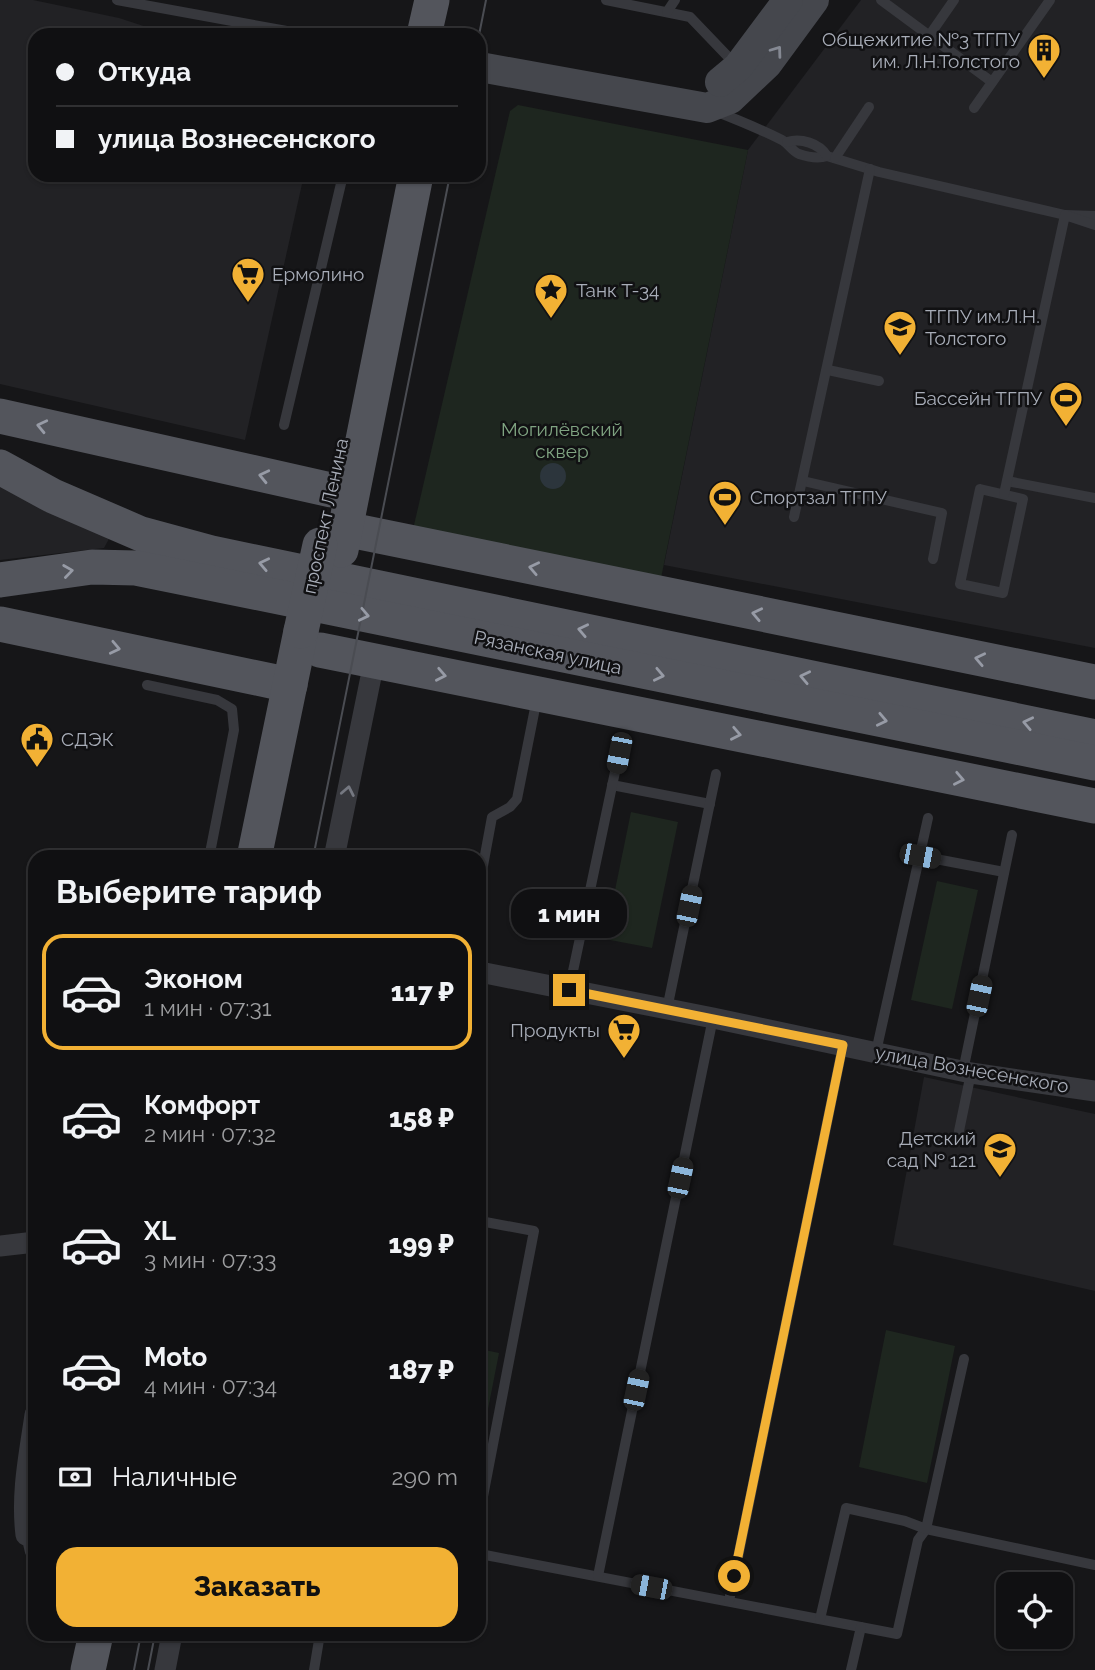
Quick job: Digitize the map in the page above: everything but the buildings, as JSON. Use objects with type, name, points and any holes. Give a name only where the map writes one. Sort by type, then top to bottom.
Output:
[{"type":"main road","points":[[426,28],[432,0]]},
{"type":"main road","points":[[446,28],[452,0]]},
{"type":"main road","name":"проспект Ленина","points":[[335,541],[331,490],[395,182]]},
{"type":"main road","name":"проспект Ленина","points":[[278,850],[315,639],[414,182]]},
{"type":"main road","points":[[0,416],[331,490]]},
{"type":"main road","name":"Рязанская улица","points":[[0,467],[53,496],[141,534],[211,553],[1095,737]]},
{"type":"main road","points":[[335,541],[1095,682]]},
{"type":"main road","name":"Рязанская улица","points":[[0,580],[92,567],[136,568],[1095,764]]},
{"type":"main road","points":[[0,624],[290,685]]},
{"type":"main road","points":[[315,639],[374,662],[1095,806]]},
{"type":"main road","name":"проспект Ленина","points":[[256,850],[290,685],[315,639]]},
{"type":"main road","points":[[88,1670],[94,1641]]},
{"type":"main road","points":[[111,1670],[117,1641]]},
{"type":"street","points":[[486,68],[706,108],[730,99],[788,0]]},
{"type":"street","points":[[745,74],[767,64],[814,0]]},
{"type":"street","points":[[336,850],[374,662]]},
{"type":"street","name":"улица Вознесенского","points":[[486,973],[967,1072],[1095,1090]]},
{"type":"street","points":[[0,1246],[28,1243]]},
{"type":"street","points":[[28,1462],[23,1511],[28,1535]]},
{"type":"street","points":[[165,1670],[171,1641]]},
{"type":"lane","points":[[117,0],[271,28]]},
{"type":"lane","points":[[606,0],[690,17],[745,74]]},
{"type":"lane","points":[[667,12],[675,0]]},
{"type":"lane","points":[[881,0],[992,82]]},
{"type":"lane","points":[[929,36],[954,0]]},
{"type":"lane","points":[[974,108],[1050,0]]},
{"type":"lane","points":[[831,157],[869,107]]},
{"type":"lane","points":[[706,108],[746,122],[787,142],[794,151],[803,155],[831,157],[870,169],[1065,215],[1095,225]]},
{"type":"lane","points":[[794,517],[870,169]]},
{"type":"lane","points":[[284,425],[341,182]]},
{"type":"lane","points":[[1065,215],[1095,216]]},
{"type":"lane","points":[[1004,495],[1065,215]]},
{"type":"lane","points":[[828,370],[879,381]]},
{"type":"lane","points":[[803,481],[942,513],[933,559]]},
{"type":"lane","points":[[1007,481],[1095,498]]},
{"type":"lane","points":[[980,489],[1004,495],[1023,499],[1003,593],[960,584],[980,489]]},
{"type":"lane","points":[[147,685],[217,700],[232,709],[234,730],[211,850]]},
{"type":"lane","points":[[486,850],[492,817],[510,807],[517,799],[538,695]]},
{"type":"lane","points":[[569,990],[619,753]]},
{"type":"lane","points":[[667,1009],[716,774]]},
{"type":"lane","points":[[612,785],[710,804]]},
{"type":"lane","points":[[876,1052],[928,818]]},
{"type":"lane","points":[[959,1131],[967,1072],[1012,835]]},
{"type":"lane","points":[[920,856],[1004,872]]},
{"type":"lane","points":[[598,1576],[713,1018]]},
{"type":"lane","points":[[729,1601],[843,1045]]},
{"type":"lane","points":[[486,1223],[534,1231],[486,1481]]},
{"type":"lane","points":[[486,1554],[897,1634],[918,1539],[926,1529],[964,1359]]},
{"type":"lane","points":[[820,1619],[846,1508],[905,1521],[926,1529],[1095,1565]]},
{"type":"lane","points":[[850,1670],[861,1627]]},
{"type":"lane","points":[[314,1670],[319,1641]]},
{"type":"shaded area","points":[[0,0],[33,0],[119,18],[150,28],[28,28],[28,182],[302,182],[245,440],[0,384]]},
{"type":"shaded area","name":"ТГПУ им.Л.Н. Толстого","points":[[861,0],[1095,0],[1095,648],[664,565],[748,150]]},
{"type":"shaded area","points":[[553,463],[562,467],[566,476],[562,485],[553,489],[544,485],[540,476],[544,467]]},
{"type":"shaded area","points":[[0,481],[111,535],[104,548],[0,560]]},
{"type":"shaded area","name":"Детский сад № 121","points":[[924,1077],[1095,1114],[1095,1291],[893,1245]]},
{"type":"green space","name":"Могилёвский сквер","points":[[518,105],[748,150],[659,588],[411,538],[510,111]]},
{"type":"green space","points":[[631,812],[678,822],[652,948],[605,939]]},
{"type":"green space","points":[[937,881],[978,890],[952,1009],[911,1000]]},
{"type":"green space","points":[[886,1330],[955,1346],[927,1483],[859,1467]]},
{"type":"green space","points":[[486,1350],[499,1353],[486,1419]]},
{"type":"tram line","points":[[480,28],[486,0]]},
{"type":"tram line","points":[[315,850],[449,182]]},
{"type":"tram line","points":[[134,1670],[140,1641]]},
{"type":"tram line","points":[[148,1670],[154,1641]]},
{"type":"place","name":"Общежитие №3 ТГПУ им. Л.Н.Толстого","points":[[1044,80]]},
{"type":"place","name":"Ермолино","points":[[248,304]]},
{"type":"place","name":"Танк Т-34","points":[[551,320]]},
{"type":"place","name":"ТГПУ им.Л.Н. Толстого","points":[[900,357]]},
{"type":"place","name":"Бассейн ТГПУ","points":[[1066,428]]},
{"type":"place","name":"Спортзал ТГПУ","points":[[725,527]]},
{"type":"place","name":"СДЭК","points":[[37,769]]},
{"type":"place","name":"Продукты","points":[[624,1060]]},
{"type":"place","name":"Детский сад № 121","points":[[1000,1179]]},
{"type":"route","points":[[569,990],[843,1045],[734,1576]]}]
